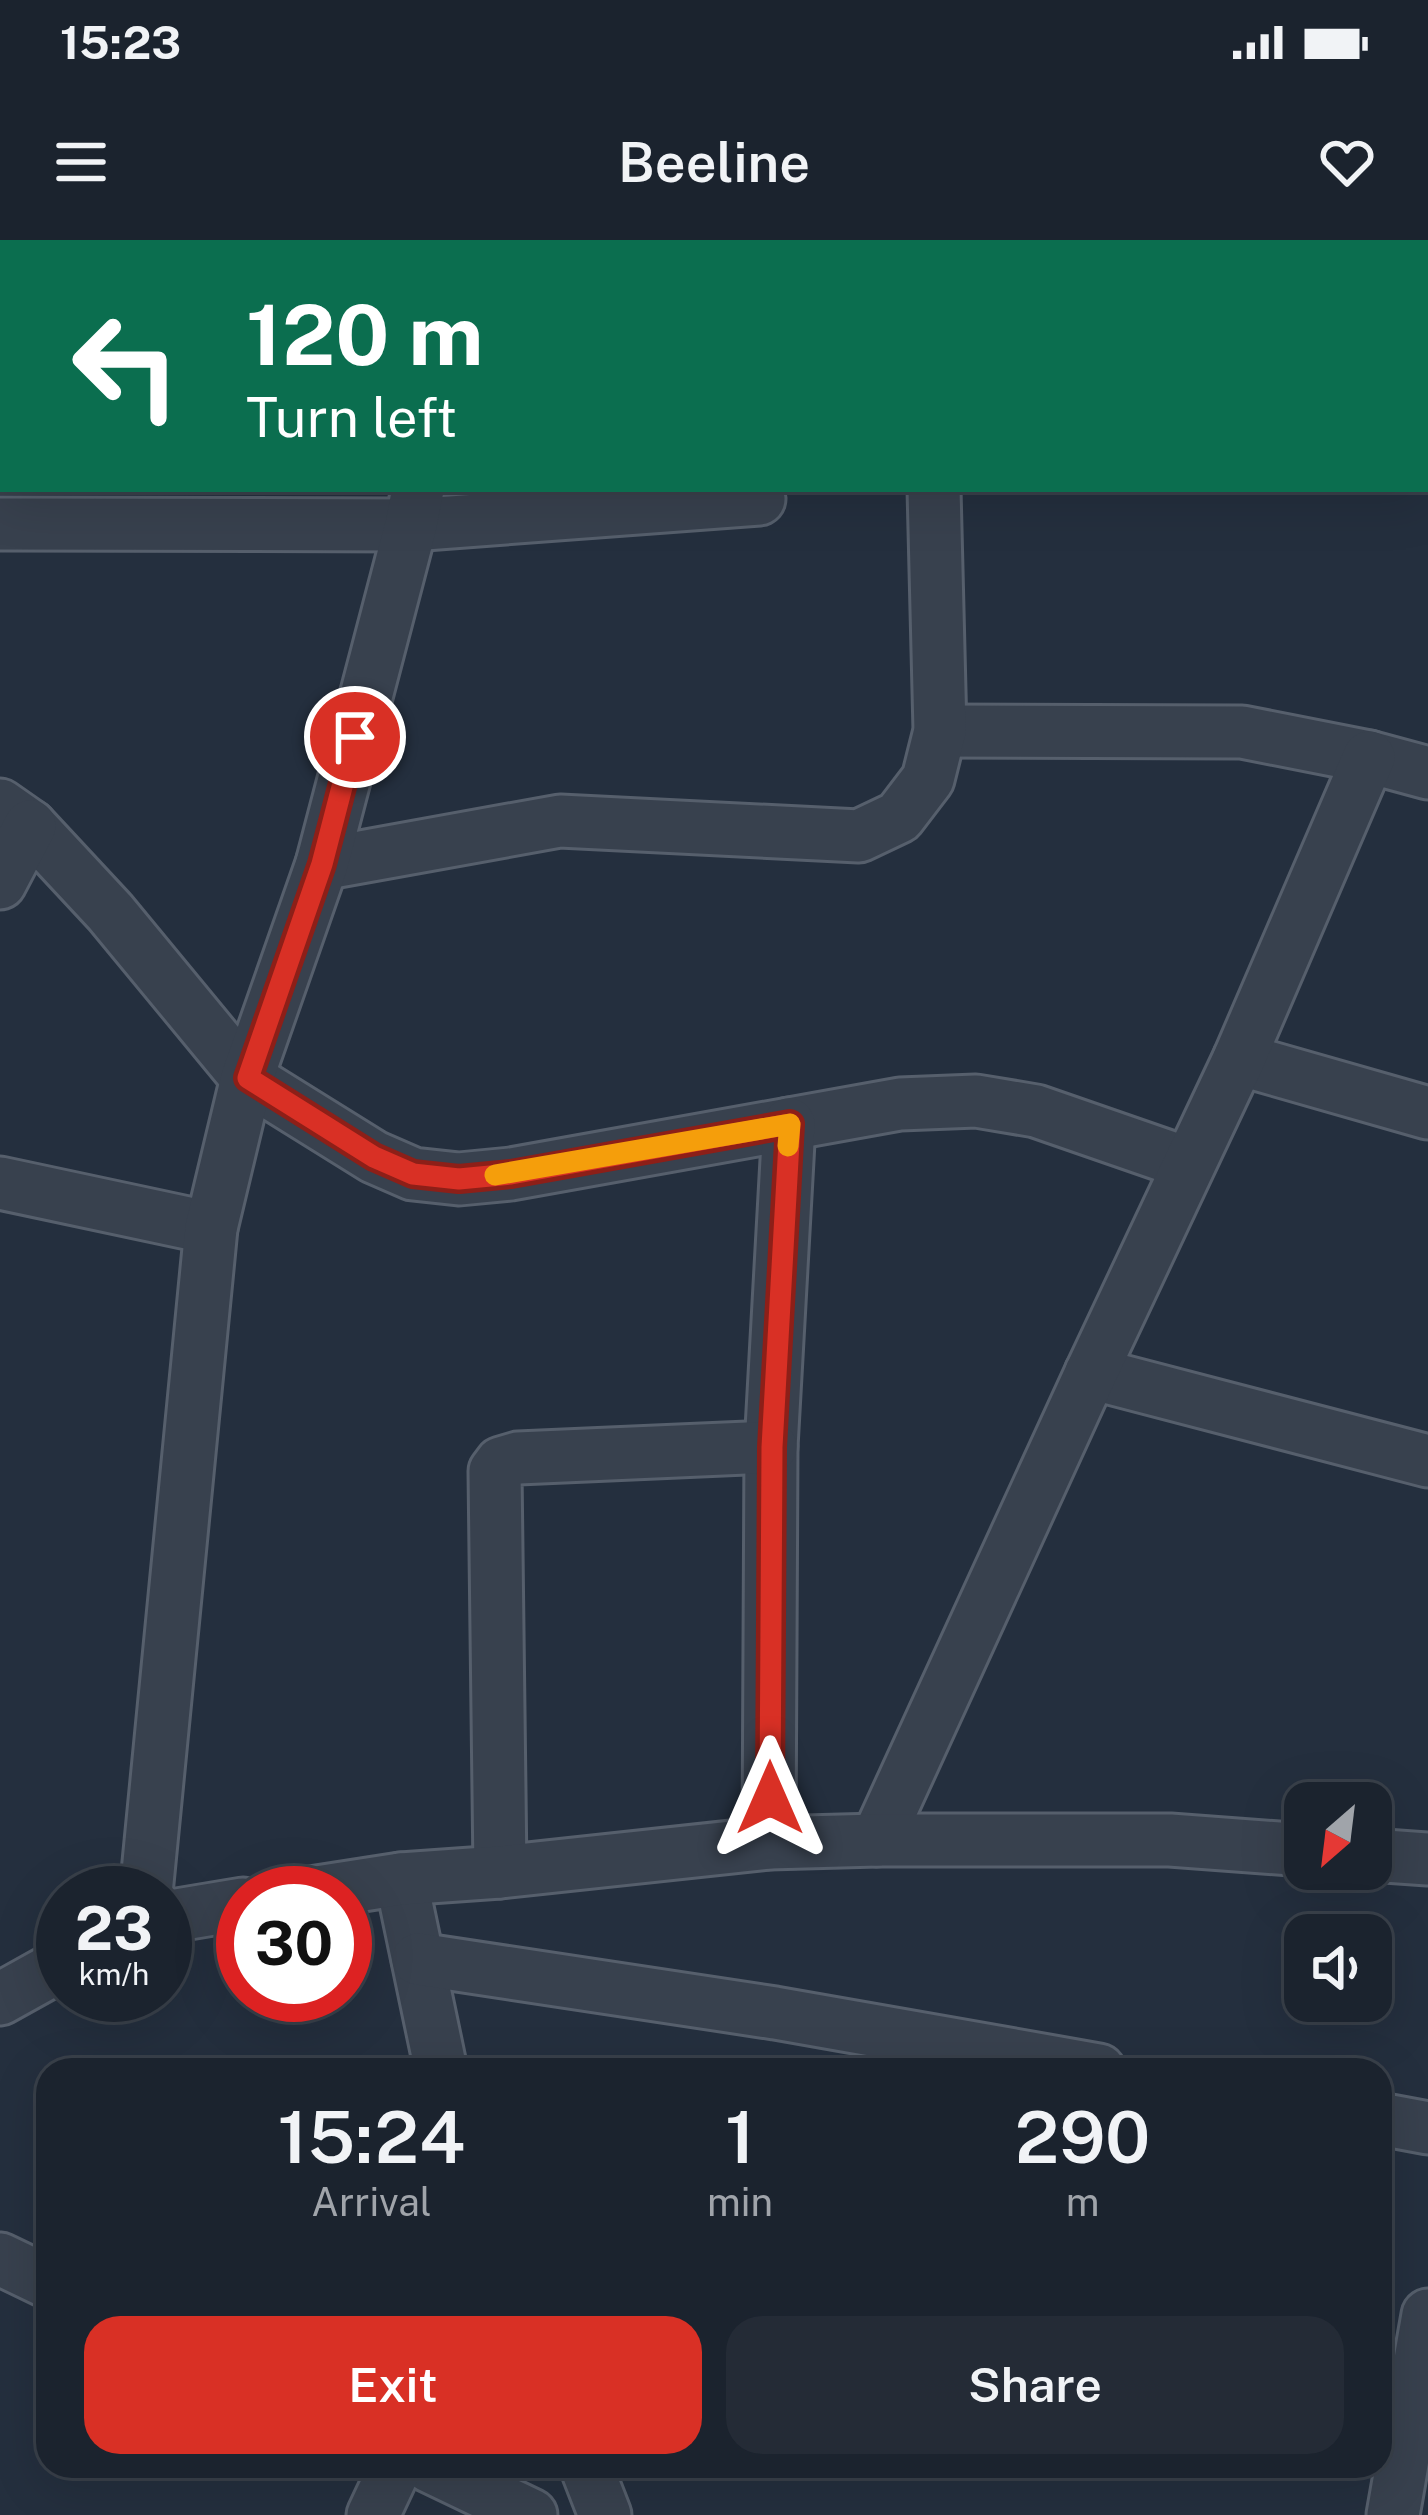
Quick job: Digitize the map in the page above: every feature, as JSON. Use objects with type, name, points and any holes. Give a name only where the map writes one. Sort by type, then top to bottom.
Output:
[{"type":"street","points":[[322,864],[560,820],[859,836],[899,817],[928,779],[940,731],[934,492]]},
{"type":"street","points":[[0,524],[759,499]]},
{"type":"street","points":[[149,1866],[211,1228],[248,1078],[322,864],[414,507]]},
{"type":"street","points":[[940,731],[1242,732],[1428,773]]},
{"type":"street","points":[[878,1840],[1239,1059],[1370,758]]},
{"type":"street","points":[[15,816],[110,912],[248,1078],[374,1157],[413,1174],[459,1179],[511,1174],[900,1104],[976,1101],[1036,1111],[1189,1164]]},
{"type":"street","points":[[0,883],[15,816]]},
{"type":"street","points":[[1239,1059],[1428,1114]]},
{"type":"street","points":[[769,1843],[772,1447],[790,1124]]},
{"type":"street","points":[[0,1183],[211,1228]]},
{"type":"street","points":[[1091,1373],[1428,1461]]},
{"type":"street","points":[[500,1872],[495,1471],[501,1463],[518,1458],[772,1447]]},
{"type":"street","points":[[372,1883],[769,1843],[1170,1840],[1284,1848]]},
{"type":"street","points":[[1392,1856],[1428,1859]]},
{"type":"street","points":[[400,1879],[439,2058]]},
{"type":"street","points":[[418,1959],[776,2013],[1031,2058]]},
{"type":"street","points":[[0,1999],[36,1979]]},
{"type":"street","points":[[1392,2121],[1428,2128]]},
{"type":"street","points":[[0,2259],[36,2276]]},
{"type":"street","points":[[1393,2515],[1397,2394],[1428,2314]]},
{"type":"street","points":[[373,2515],[390,2478]]},
{"type":"street","points":[[454,2478],[531,2515]]},
{"type":"street","points":[[591,2478],[605,2515]]},
{"type":"slow traffic","points":[[495,1175],[790,1124],[788,1146]]},
{"type":"route","points":[[355,737],[322,864],[248,1078],[374,1157],[413,1174],[459,1179],[790,1124],[772,1447],[770,1798]]}]
